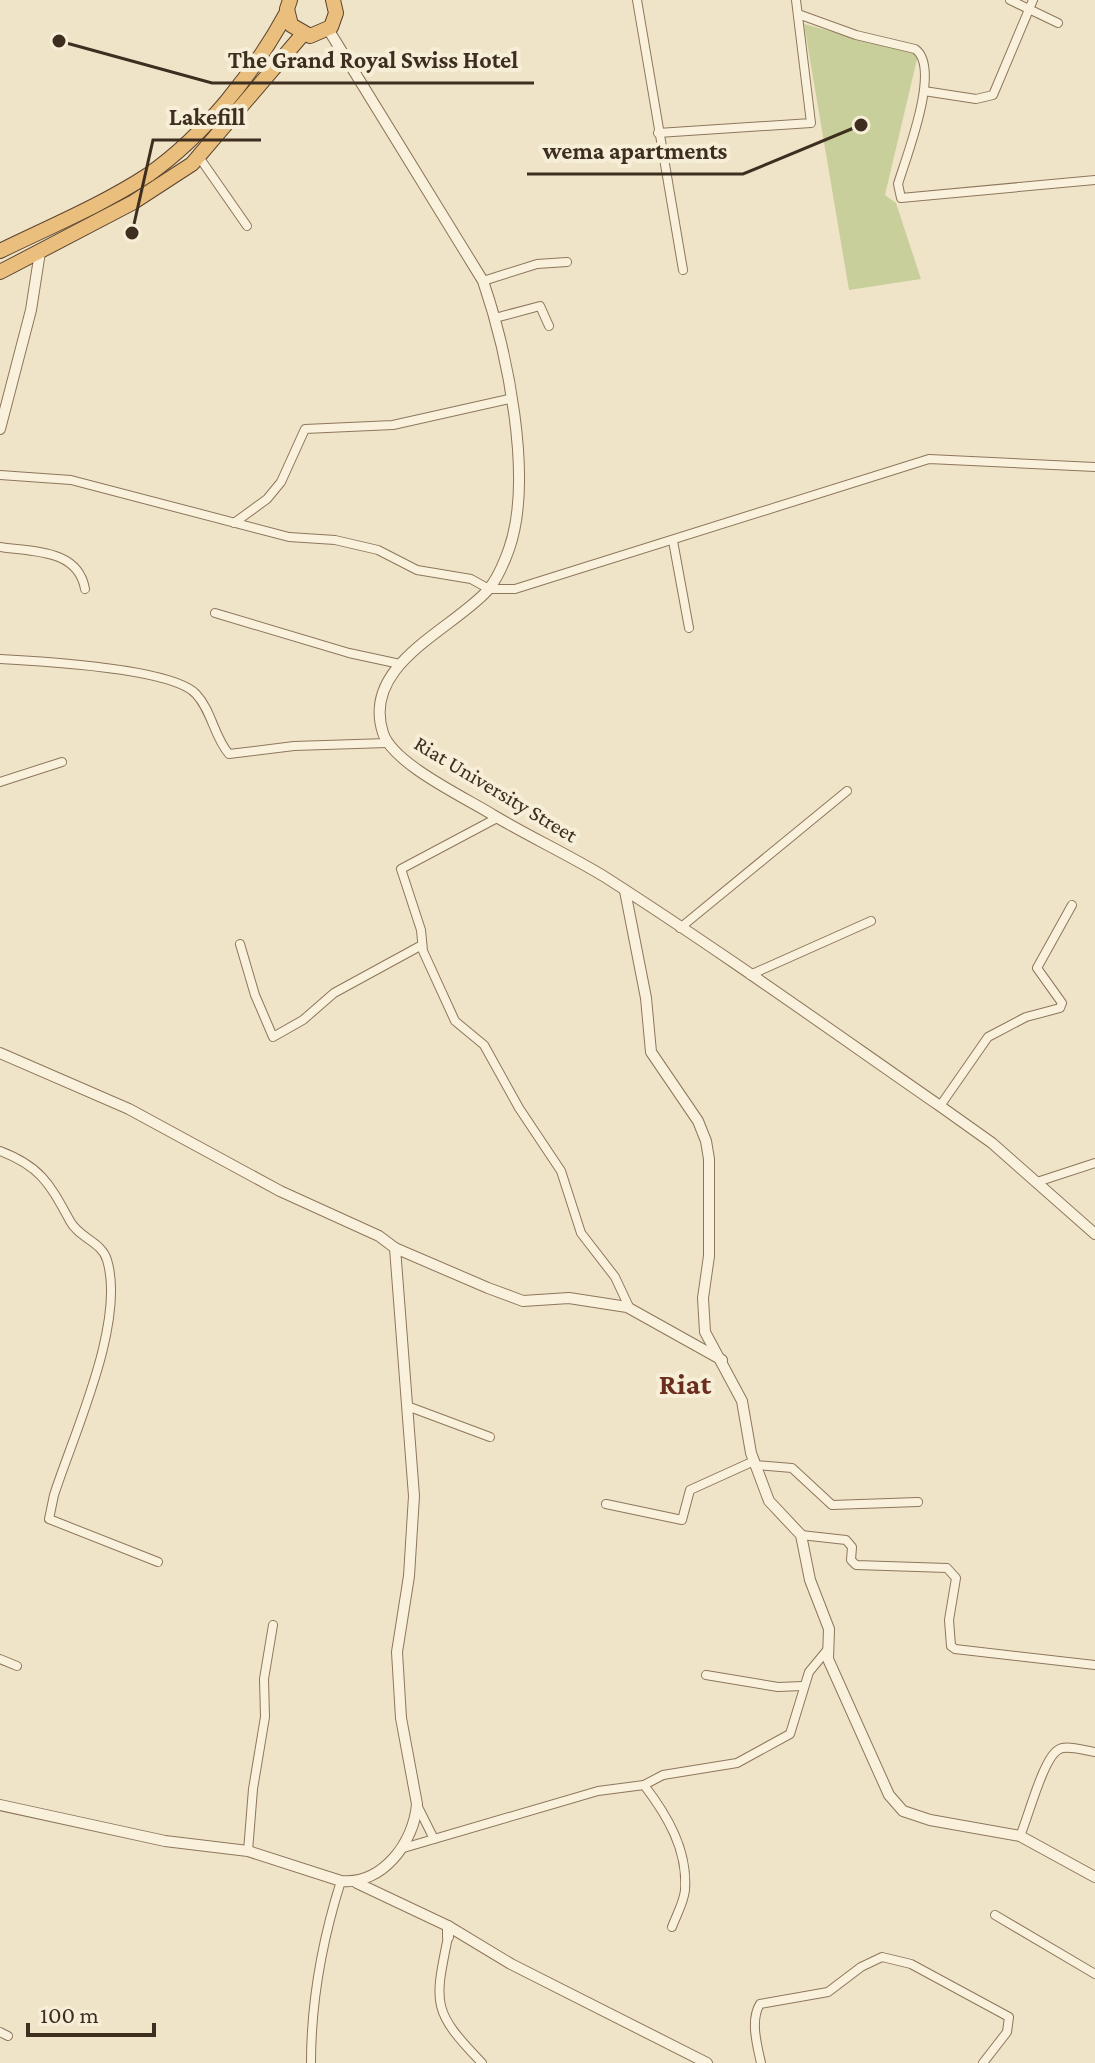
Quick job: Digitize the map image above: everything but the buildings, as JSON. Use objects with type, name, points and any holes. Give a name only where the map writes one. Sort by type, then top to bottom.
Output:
[{"type":"highway","points":[[288,6],[291,25],[303,34],[318,35],[328,29],[336,13],[333,0]]},
{"type":"highway","points":[[0,251],[150,173],[208,121],[272,39],[288,6]]},
{"type":"highway","points":[[0,272],[164,185],[199,157],[303,34]]},
{"type":"street","points":[[637,0],[683,270]]},
{"type":"street","points":[[658,133],[811,123],[796,0]]},
{"type":"street","points":[[1010,0],[1031,4],[1058,23]]},
{"type":"street","points":[[924,91],[976,99],[993,95],[1031,4]]},
{"type":"street","points":[[798,14],[847,32],[919,51],[926,69],[924,91],[898,184],[901,198],[1095,180]]},
{"type":"street","name":"Riat University Street","points":[[328,29],[483,281],[495,318],[518,452],[518,505],[509,547],[489,589],[400,664],[380,702],[380,719],[387,743],[415,767],[497,818],[625,891],[940,1106],[1037,1182],[1095,1234]]},
{"type":"street","points":[[199,157],[247,226]]},
{"type":"street","points":[[0,429],[31,310],[40,252]]},
{"type":"street","points":[[483,281],[537,264],[567,262]]},
{"type":"street","points":[[495,318],[540,306],[549,326]]},
{"type":"street","points":[[234,523],[274,491],[305,429],[393,425],[509,399]]},
{"type":"street","points":[[0,475],[71,480],[289,537],[335,540],[378,550],[413,569],[471,579],[489,589],[529,586],[893,467],[929,459],[1095,467]]},
{"type":"street","points":[[673,541],[689,628]]},
{"type":"street","points":[[0,547],[63,558],[78,568],[85,589]]},
{"type":"street","points":[[215,613],[349,653],[400,664]]},
{"type":"street","points":[[0,659],[110,669],[189,688],[210,714],[229,754],[387,743]]},
{"type":"street","points":[[0,782],[62,762]]},
{"type":"street","points":[[680,928],[847,791]]},
{"type":"street","points":[[497,818],[402,867],[422,945],[455,1021],[484,1045],[519,1108],[561,1171],[581,1233],[615,1277],[630,1309]]},
{"type":"street","points":[[625,891],[646,998],[651,1052],[698,1121],[706,1141],[709,1256],[703,1298],[704,1327],[742,1401],[754,1463],[773,1509],[801,1535],[810,1580],[827,1619],[828,1659],[840,1689],[864,1732],[889,1795],[903,1811],[969,1830],[1020,1836],[1095,1877]]},
{"type":"street","points":[[940,1106],[988,1037],[1026,1017],[1053,1012],[1062,1006],[1037,968],[1072,905]]},
{"type":"street","points":[[750,975],[871,921]]},
{"type":"street","points":[[240,944],[255,995],[273,1037],[303,1020],[334,993],[422,945]]},
{"type":"street","points":[[0,1053],[129,1109],[244,1173],[379,1236],[395,1248],[523,1301],[569,1298],[630,1309],[723,1360]]},
{"type":"street","points":[[0,1151],[29,1164],[48,1181],[78,1233],[104,1253],[109,1272],[108,1332],[54,1495],[49,1519],[158,1562]]},
{"type":"street","points":[[1037,1182],[1095,1163]]},
{"type":"street","points":[[357,1883],[387,1865],[400,1849],[416,1817],[417,1804],[401,1718],[397,1652],[414,1523],[395,1248]]},
{"type":"street","points":[[407,1406],[490,1437]]},
{"type":"street","points":[[606,1504],[682,1520],[688,1492],[754,1463],[792,1468],[832,1505],[918,1502]]},
{"type":"street","points":[[801,1535],[846,1540],[852,1547],[851,1560],[856,1565],[947,1568],[956,1578],[948,1633],[951,1646],[955,1649],[1095,1665]]},
{"type":"street","points":[[248,1851],[253,1789],[265,1717],[264,1679],[273,1625]]},
{"type":"street","points":[[400,1849],[598,1791],[644,1785],[663,1775],[737,1763],[779,1742],[795,1725],[809,1672],[828,1649]]},
{"type":"street","points":[[0,1659],[17,1666]]},
{"type":"street","points":[[706,1675],[778,1687],[803,1686]]},
{"type":"street","points":[[1020,1836],[1048,1762],[1057,1750],[1062,1747],[1095,1752]]},
{"type":"street","points":[[644,1785],[673,1826],[681,1862],[685,1891],[672,1927]]},
{"type":"street","points":[[417,1804],[434,1839]]},
{"type":"street","points":[[0,1805],[165,1841],[248,1851],[341,1881],[357,1883],[701,2061]]},
{"type":"street","points":[[311,2063],[313,2012],[323,1947],[341,1881]]},
{"type":"street","points":[[995,1915],[1095,1974]]},
{"type":"street","points":[[448,1932],[437,1997],[445,2018],[482,2063]]},
{"type":"street","points":[[761,2063],[756,2039],[760,2004],[828,1992],[861,1967],[882,1957],[911,1964],[1009,2017],[1007,2032],[983,2063]]},
{"type":"green space","points":[[804,24],[918,55],[885,195],[896,203],[921,279],[849,290]]},
{"type":"place","name":"The Grand Royal Swiss Hotel","points":[[59,41]]},
{"type":"place","name":"wema apartments","points":[[861,125]]},
{"type":"place","name":"Lakefill","points":[[132,233]]},
{"type":"district","name":"Riat","points":[[685,1383]]}]
